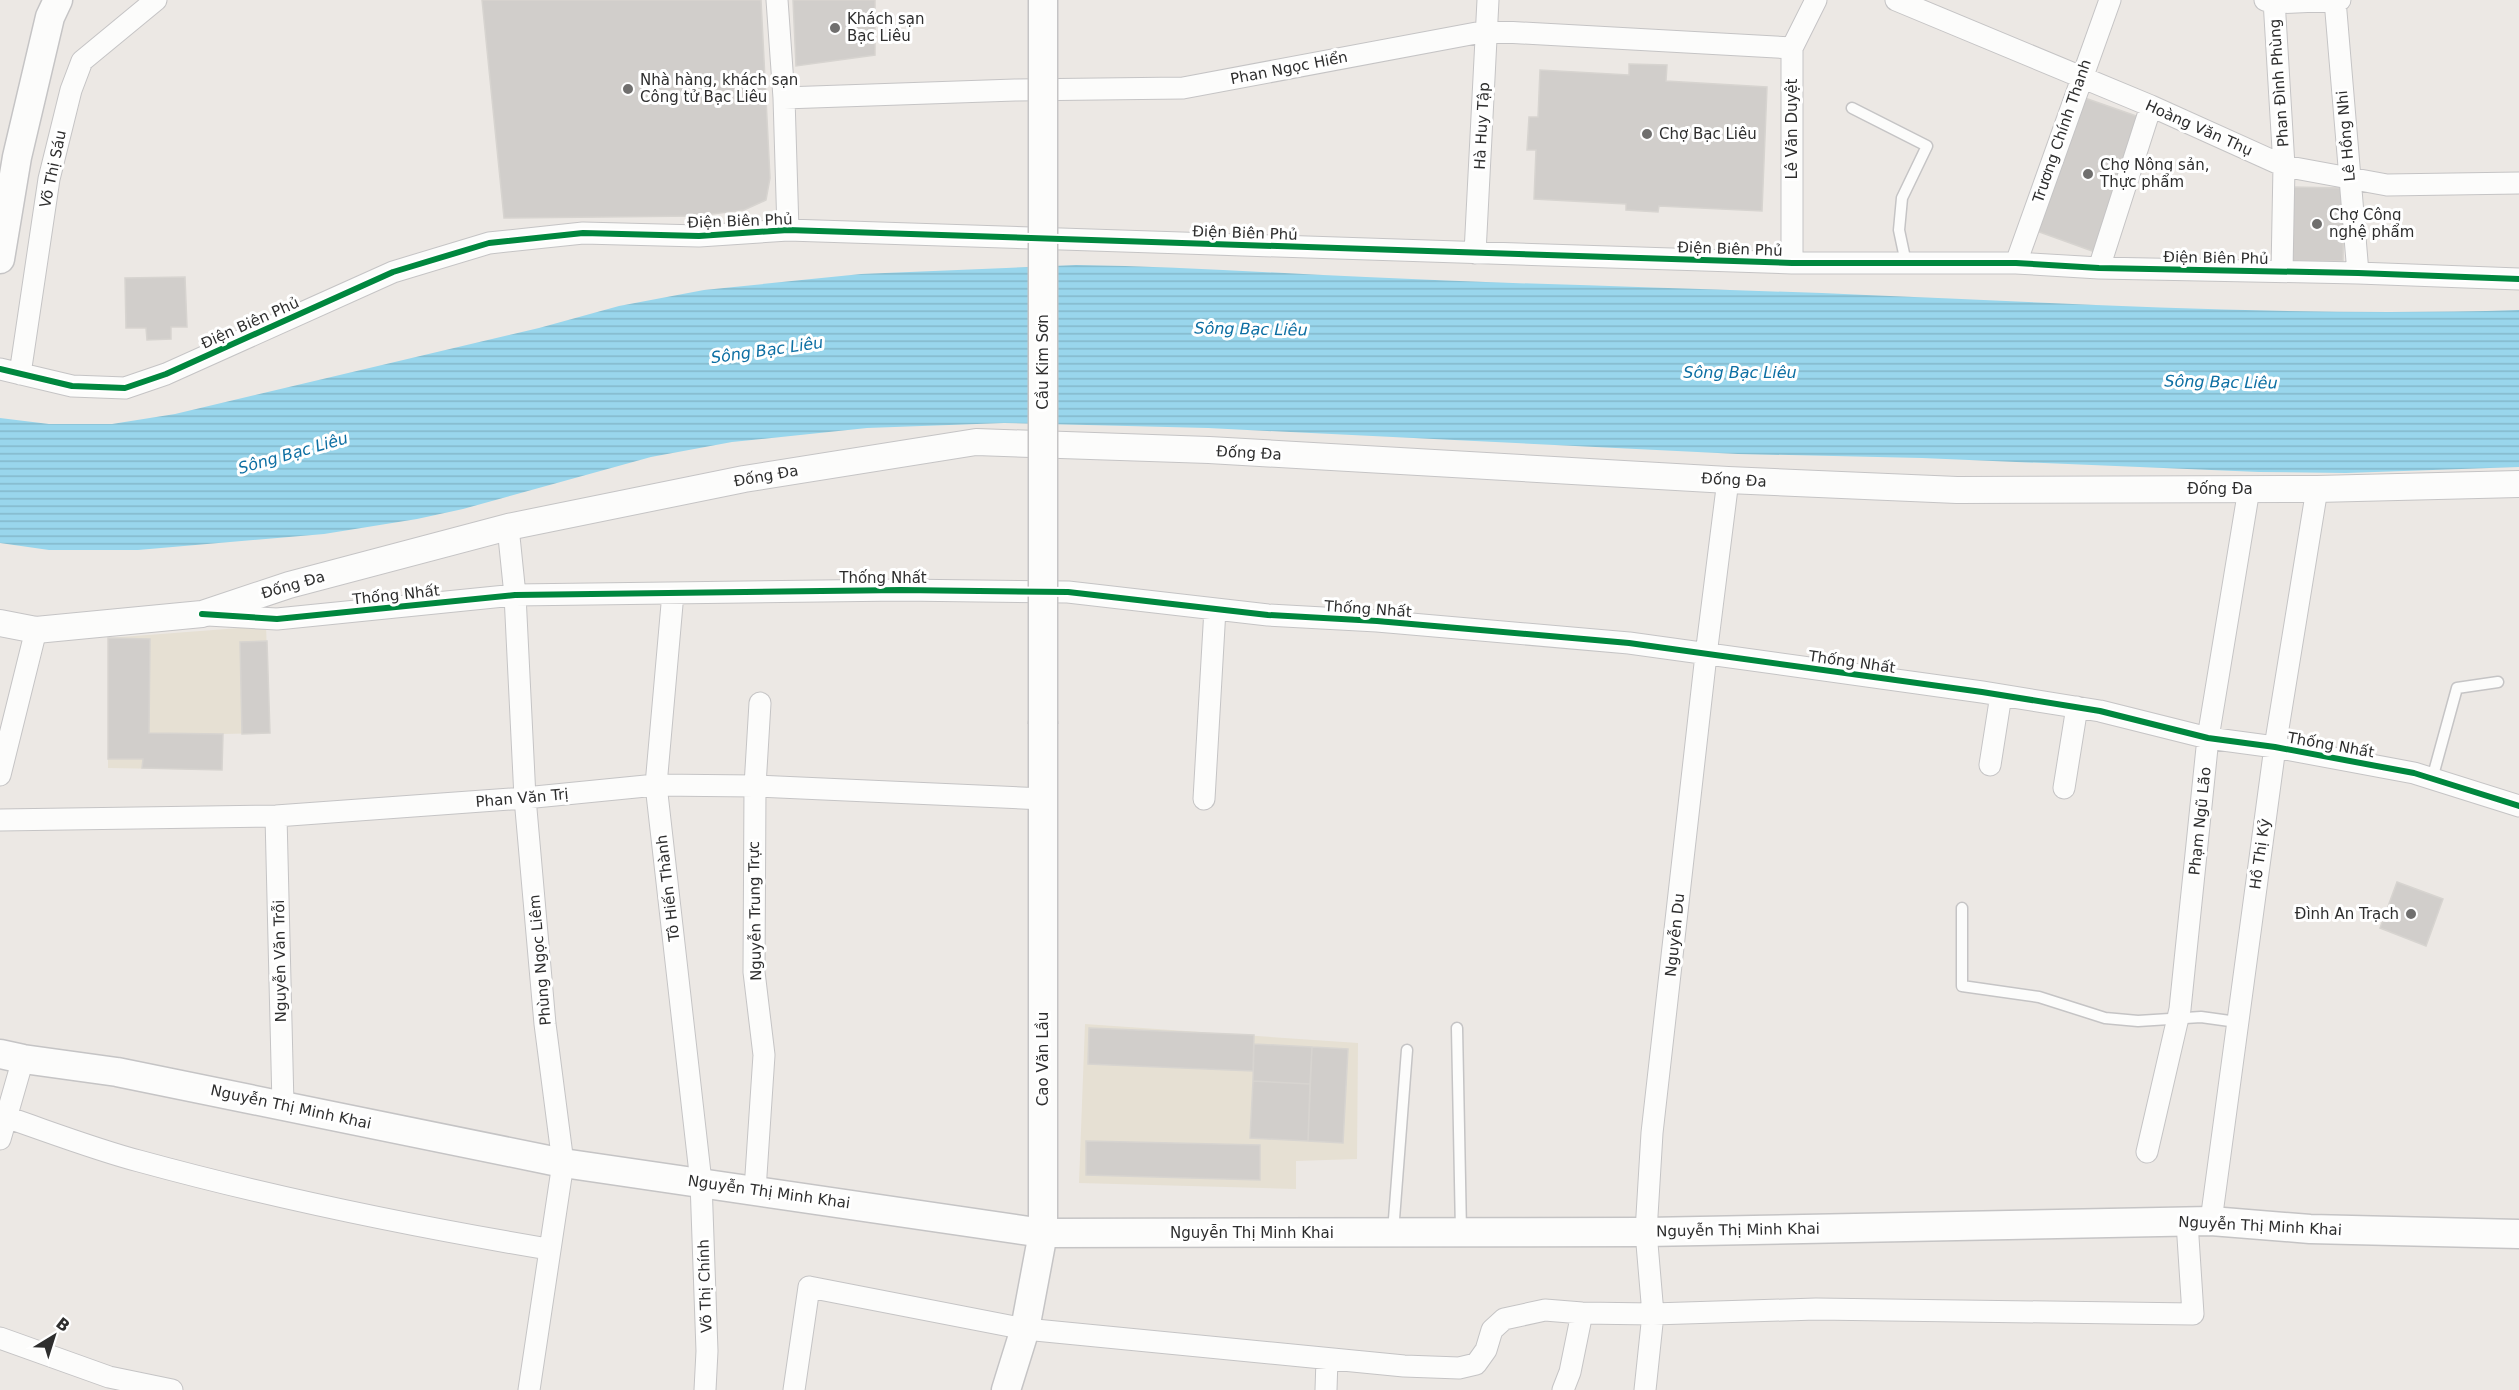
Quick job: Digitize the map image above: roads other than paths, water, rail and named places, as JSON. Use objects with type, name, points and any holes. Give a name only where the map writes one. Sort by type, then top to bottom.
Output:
[{"type":"main road","points":[[0,259],[17,157],[50,17],[58,0]]},
{"type":"main road","name":"Cầu Kim Sơn","points":[[1043,0],[1043,724]]},
{"type":"main road","name":"Cao Văn Lầu","points":[[1006,1390],[1025,1329],[1043,1233],[1043,724]]},
{"type":"main road","name":"Nguyễn Thị Minh Khai","points":[[11,1057],[117,1072],[563,1163],[1043,1233],[1646,1232],[2199,1221],[2310,1229],[2519,1234]]},
{"type":"street","name":"Võ Thị Sáu","points":[[10,371],[49,179],[71,90],[82,61],[156,0]]},
{"type":"street","points":[[777,0],[784,98],[788,230]]},
{"type":"street","name":"Hà Huy Tập","points":[[1475,253],[1488,0]]},
{"type":"street","name":"Lê Văn Duyệt","points":[[1792,263],[1792,48],[1816,0]]},
{"type":"street","name":"Hoàng Văn Thụ","points":[[1896,0],[2151,106],[2284,166],[2387,184],[2519,183]]},
{"type":"street","name":"Trương Chính Thanh","points":[[2016,263],[2110,0]]},
{"type":"street","name":"Lê Hồng Nhi","points":[[2335,0],[2358,273]]},
{"type":"street","points":[[2271,1],[2340,0]]},
{"type":"street","name":"Phan Đình Phùng","points":[[2271,1],[2284,166],[2282,271]]},
{"type":"street","name":"Phan Ngọc Hiển","points":[[784,98],[1015,90],[1184,88],[1487,31],[1792,48]]},
{"type":"street","points":[[2099,268],[2151,106]]},
{"type":"street","name":"Điện Biên Phủ","points":[[10,371],[72,386],[125,388],[166,374],[393,272],[489,243],[583,233],[699,236],[788,230],[1792,263],[2016,263],[2099,268],[2519,279]]},
{"type":"street","name":"Đống Đa","points":[[0,622],[36,630],[201,614],[289,585],[508,527],[744,479],[976,442],[1209,450],[1728,480],[1957,490],[2318,489],[2519,484]]},
{"type":"street","name":"Nguyễn Du","points":[[1645,1390],[1653,1314],[1646,1232],[1652,1133],[1728,480]]},
{"type":"street","name":"Phạm Ngũ Lão","points":[[2147,1152],[2178,1017],[2208,738],[2249,489]]},
{"type":"street","name":"Hồ Thị Kỷ","points":[[1653,1314],[1816,1309],[2193,1314],[2199,1221],[2238,1022],[2275,747],[2318,489]]},
{"type":"street","name":"Phùng Ngọc Liêm","points":[[508,527],[515,596],[525,798],[545,1024],[563,1163],[548,1249],[529,1390]]},
{"type":"street","name":"Thống Nhất","points":[[201,614],[277,620],[515,596],[901,590],[1068,592],[1215,609],[1629,643],[2001,695],[2077,707],[2208,738],[2275,747],[2414,773],[2519,806]]},
{"type":"street","name":"Tô Hiến Thành","points":[[673,593],[656,786],[701,1182]]},
{"type":"street","points":[[1204,799],[1215,609]]},
{"type":"street","points":[[0,776],[36,630]]},
{"type":"street","points":[[1990,765],[2001,695]]},
{"type":"street","name":"Nguyễn Trung Trực","points":[[755,1190],[764,1055],[754,972],[755,786],[760,703]]},
{"type":"street","points":[[2064,788],[2077,707]]},
{"type":"street","name":"Phan Văn Trị","points":[[0,820],[276,816],[656,786],[755,786],[1044,799]]},
{"type":"street","name":"Nguyễn Văn Trỗi","points":[[276,816],[283,1105]]},
{"type":"street","points":[[0,1139],[6,1117],[11,1057]]},
{"type":"street","points":[[6,1117],[137,1161],[291,1199],[443,1232],[548,1249]]},
{"type":"street","name":"Võ Thị Chính","points":[[701,1182],[707,1351],[705,1390]]},
{"type":"street","points":[[794,1390],[809,1287],[1025,1329],[1404,1366],[1459,1368],[1476,1364],[1486,1350],[1492,1330],[1504,1319],[1545,1310],[1653,1314]]},
{"type":"street","points":[[1563,1390],[1570,1372],[1582,1313]]},
{"type":"street","points":[[0,1338],[110,1377],[172,1390]]},
{"type":"street","points":[[1326,1390],[1327,1359]]},
{"type":"lane","points":[[1852,108],[1928,146],[1902,198],[1899,230],[1906,263]]},
{"type":"lane","points":[[2432,779],[2457,688],[2498,682]]},
{"type":"lane","points":[[1962,908],[1962,986],[2039,997],[2105,1018],[2138,1021],[2201,1017],[2238,1022]]},
{"type":"lane","points":[[1457,1028],[1461,1232]]},
{"type":"lane","points":[[1394,1233],[1407,1050]]},
{"type":"water","name":"Sông Bạc Liêu","points":[[1076,265],[2274,311],[2519,310],[2519,467],[2346,473],[2259,472],[1922,458],[1738,454],[1208,428],[1004,423],[867,428],[732,442],[651,457],[463,509],[324,534],[138,550],[49,550],[0,543],[0,418],[49,424],[112,424],[175,414],[539,328],[619,306],[704,290],[861,274]]},
{"type":"place","name":"Khách sạn Bạc Liêu","points":[[835,28]]},
{"type":"place","name":"Nhà hàng, khách sạn Công tử Bạc Liêu","points":[[628,89]]},
{"type":"place","name":"Chợ Bạc Liêu","points":[[1647,134]]},
{"type":"place","name":"Chợ Nông sản, Thực phẩm","points":[[2088,174]]},
{"type":"place","name":"Chợ Công nghệ phẩm","points":[[2317,224]]},
{"type":"place","name":"Đình An Trạch","points":[[2411,914]]}]
